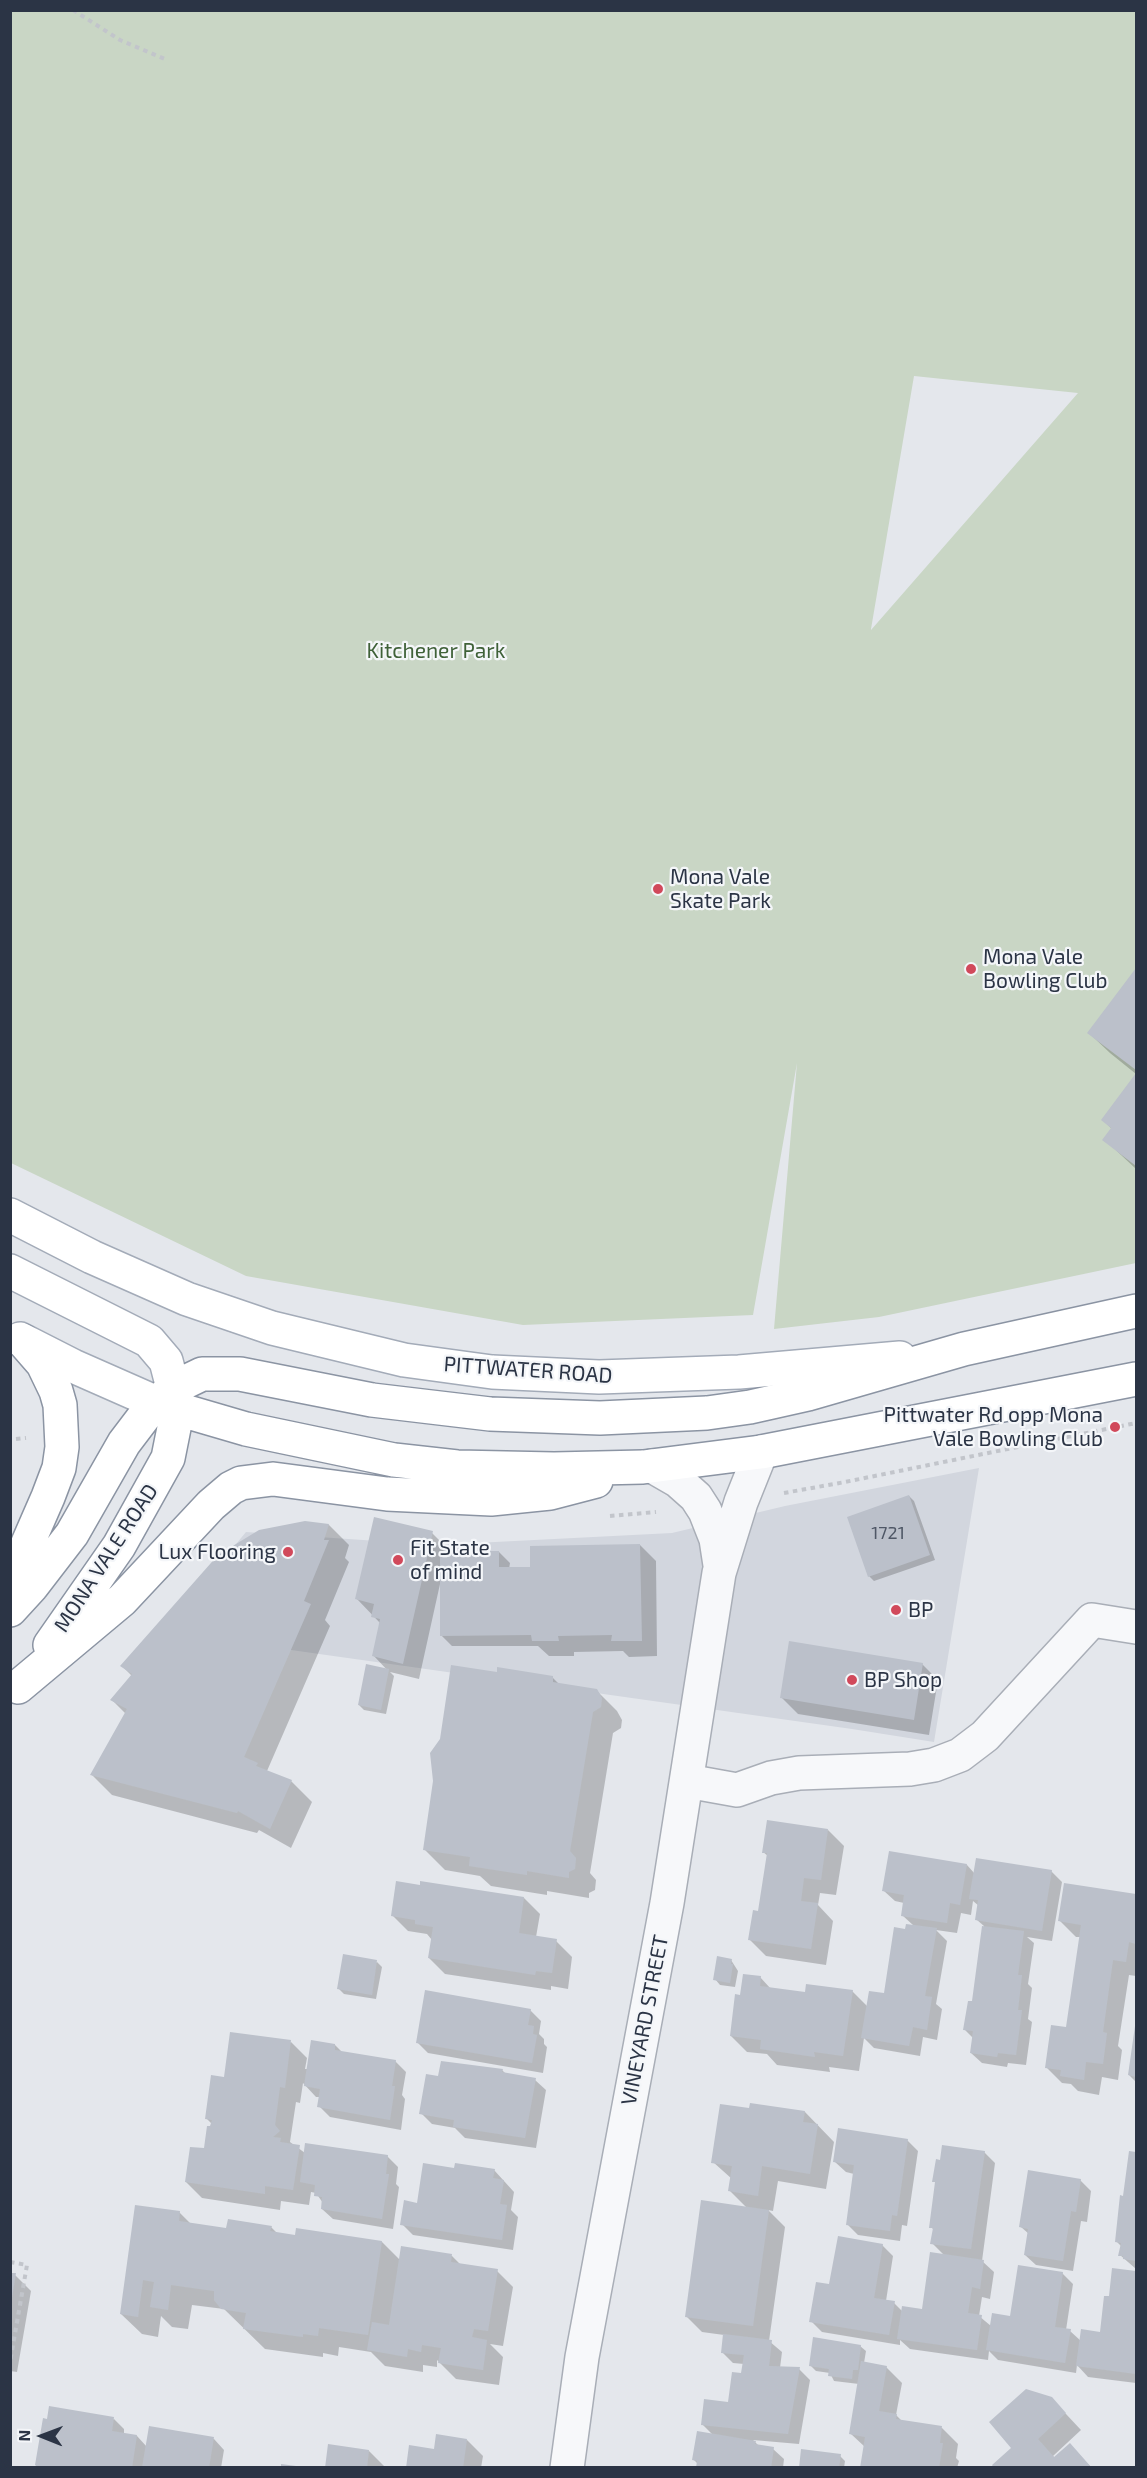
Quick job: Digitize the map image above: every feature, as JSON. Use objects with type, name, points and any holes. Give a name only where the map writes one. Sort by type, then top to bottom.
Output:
[{"type":"main road","name":"PITTWATER ROAD","points":[[10,1215],[145,1282],[187,1299],[272,1328],[404,1360],[492,1372],[599,1377],[728,1373],[826,1366],[964,1349]]},
{"type":"main road","points":[[10,1271],[149,1341],[165,1361],[168,1400]]},
{"type":"main road","name":"PITTWATER ROAD","points":[[168,1400],[202,1374],[218,1372],[278,1380],[372,1400],[490,1414],[600,1418],[695,1414],[750,1407],[808,1394],[964,1349],[1137,1311]]},
{"type":"main road","points":[[17,1338],[168,1400],[285,1438],[394,1460],[510,1470],[648,1466],[760,1452],[1137,1379]]},
{"type":"main road","points":[[10,1584],[48,1497],[59,1468],[62,1447],[60,1405],[56,1391],[43,1364],[17,1338]]},
{"type":"main road","name":"MONA VALE ROAD","points":[[10,1610],[32,1586],[72,1534],[124,1443],[168,1400]]},
{"type":"main road","name":"MONA VALE ROAD","points":[[14,1691],[55,1638],[112,1556],[152,1489],[172,1446],[168,1400]]},
{"type":"main road","points":[[14,1691],[122,1600],[211,1505],[231,1488],[241,1483],[273,1479],[387,1494],[491,1499],[550,1493],[648,1466]]},
{"type":"street","name":"VINEYARD STREET","points":[[567,2468],[582,2357],[668,1903],[719,1573],[741,1502],[760,1452]]},
{"type":"street","name":"VINEYARD STREET","points":[[648,1466],[687,1488],[705,1511],[719,1551],[719,1573]]},
{"type":"street","points":[[687,1780],[737,1790],[771,1778],[799,1773],[910,1769],[934,1765],[960,1755],[985,1736],[1092,1620],[1137,1627]]},
{"type":"path","points":[[73,10],[120,40],[165,59]]},
{"type":"path","points":[[16,1439],[27,1438]]},
{"type":"path","points":[[10,2262],[27,2265],[10,2362]]},
{"type":"shaded area","points":[[979,1468],[934,1742],[163,1632],[246,1532],[436,1545],[672,1533],[785,1506]]},
{"type":"green space","name":"Kitchener Park","points":[[11,11],[1136,11],[1136,1263],[879,1317],[774,1329],[797,1063],[753,1315],[523,1325],[246,1276],[11,1163]],"holes":[[[914,376],[1078,393],[871,630]]]},
{"type":"building","points":[[1136,968],[1136,1070],[1087,1033]]},
{"type":"building","points":[[1136,1073],[1136,1166],[1102,1140],[1111,1128],[1101,1120]]},
{"type":"building","points":[[909,1495],[930,1555],[868,1577],[847,1517]]},
{"type":"building","points":[[374,1517],[433,1531],[403,1664],[372,1656],[380,1619],[371,1617],[374,1604],[355,1599]]},
{"type":"building","points":[[305,1521],[329,1524],[324,1540],[329,1540],[304,1601],[311,1604],[244,1757],[258,1763],[256,1766],[292,1780],[270,1829],[238,1811],[237,1813],[90,1775],[127,1709],[110,1700],[132,1674],[120,1666],[218,1555],[259,1530]]},
{"type":"building","points":[[640,1544],[642,1641],[611,1641],[612,1635],[558,1636],[559,1641],[532,1641],[531,1635],[440,1636],[440,1551],[499,1551],[499,1567],[530,1567],[530,1546]]},
{"type":"building","name":"BP Shop","points":[[789,1641],[923,1663],[914,1720],[780,1698]]},
{"type":"building","points":[[366,1664],[389,1669],[381,1710],[358,1705]]},
{"type":"building","points":[[451,1665],[497,1672],[497,1667],[553,1676],[553,1682],[597,1689],[602,1698],[601,1707],[593,1712],[570,1851],[576,1858],[575,1869],[569,1872],[569,1878],[527,1871],[527,1875],[469,1866],[470,1857],[423,1850],[433,1781],[430,1753],[440,1739]]},
{"type":"building","points":[[767,1820],[828,1829],[821,1880],[804,1878],[801,1901],[818,1903],[811,1949],[748,1940],[753,1910],[758,1911],[767,1853],[762,1853]]},
{"type":"building","points":[[889,1851],[967,1864],[960,1905],[950,1903],[947,1923],[901,1916],[904,1895],[882,1891]]},
{"type":"building","points":[[976,1858],[1052,1870],[1042,1931],[975,1920],[978,1900],[969,1899]]},
{"type":"building","points":[[396,1881],[420,1885],[420,1881],[524,1897],[519,1933],[557,1939],[552,1973],[536,1971],[535,1975],[428,1958],[433,1927],[415,1924],[415,1920],[391,1916]]},
{"type":"building","points":[[1064,1883],[1136,1894],[1136,1944],[1129,1942],[1126,1962],[1113,1960],[1103,2032],[1107,2033],[1103,2064],[1086,2062],[1084,2080],[1060,2076],[1061,2070],[1045,2068],[1051,2025],[1066,2027],[1081,1925],[1058,1921]]},
{"type":"building","points":[[906,1924],[937,1928],[925,1996],[932,1997],[927,2030],[913,2027],[909,2046],[861,2038],[869,1991],[884,1993],[894,1927],[905,1929]]},
{"type":"building","points":[[982,1926],[1024,1931],[1018,1975],[1022,1975],[1018,2010],[1022,2010],[1016,2055],[998,2053],[997,2057],[970,2053],[973,2031],[963,2030],[968,2001],[972,2001]]},
{"type":"building","points":[[343,1954],[377,1960],[372,1995],[337,1989]]},
{"type":"building","points":[[717,1956],[732,1959],[730,1983],[713,1980]]},
{"type":"building","points":[[743,1974],[761,1976],[760,1986],[805,1992],[806,1984],[853,1990],[843,2056],[814,2052],[815,2057],[760,2049],[761,2040],[730,2036],[735,1994],[740,1995]]},
{"type":"building","points":[[425,1990],[531,2009],[528,2025],[534,2026],[533,2034],[537,2035],[532,2063],[416,2043]]},
{"type":"building","points":[[1136,2026],[1136,2077],[1128,2075]]},
{"type":"building","points":[[230,2032],[291,2040],[285,2088],[280,2087],[275,2125],[280,2131],[273,2137],[281,2138],[280,2142],[300,2145],[293,2190],[265,2186],[265,2194],[185,2182],[190,2147],[204,2148],[207,2126],[210,2126],[212,2120],[205,2119],[211,2075],[224,2077]]},
{"type":"building","points":[[311,2040],[335,2044],[335,2050],[396,2060],[390,2120],[317,2107],[320,2089],[304,2086]]},
{"type":"building","points":[[441,2061],[503,2069],[502,2072],[536,2078],[525,2138],[453,2127],[454,2120],[419,2114],[426,2074],[438,2076]]},
{"type":"building","points":[[750,2103],[805,2111],[803,2122],[818,2124],[810,2174],[762,2166],[758,2196],[728,2191],[732,2166],[711,2163],[720,2104],[749,2108]]},
{"type":"building","points":[[838,2128],[908,2139],[897,2216],[892,2215],[890,2231],[846,2225],[854,2165],[833,2162]]},
{"type":"building","points":[[305,2143],[388,2155],[386,2174],[389,2174],[382,2219],[321,2209],[322,2197],[314,2196],[315,2185],[300,2182]]},
{"type":"building","points":[[942,2145],[985,2151],[971,2249],[930,2244],[933,2228],[929,2228],[935,2182],[932,2182],[936,2159],[940,2160]]},
{"type":"building","points":[[1129,2151],[1136,2152],[1136,2261],[1118,2256],[1121,2243],[1115,2242],[1120,2195],[1123,2196]]},
{"type":"building","points":[[423,2163],[454,2168],[455,2163],[495,2169],[493,2178],[504,2180],[500,2204],[507,2205],[502,2240],[400,2225],[404,2200],[417,2203]]},
{"type":"building","points":[[1028,2170],[1081,2179],[1076,2212],[1071,2211],[1063,2261],[1024,2255],[1028,2229],[1019,2227]]},
{"type":"building","points":[[701,2200],[769,2210],[753,2326],[685,2317]]},
{"type":"building","points":[[135,2205],[180,2211],[179,2221],[226,2228],[228,2219],[272,2226],[270,2231],[295,2235],[296,2228],[382,2241],[368,2335],[319,2328],[318,2336],[303,2334],[303,2337],[243,2329],[246,2313],[221,2309],[214,2300],[214,2291],[171,2285],[168,2310],[150,2307],[154,2282],[143,2280],[138,2317],[120,2314]]},
{"type":"building","points":[[838,2236],[883,2244],[874,2298],[895,2301],[889,2335],[809,2322],[816,2282],[829,2284]]},
{"type":"building","points":[[401,2246],[452,2254],[451,2262],[498,2269],[488,2331],[474,2329],[472,2337],[487,2340],[483,2370],[438,2363],[441,2348],[422,2345],[421,2352],[408,2349],[407,2357],[367,2350],[372,2322],[389,2325]]},
{"type":"building","points":[[930,2252],[984,2260],[980,2289],[972,2287],[968,2313],[982,2315],[977,2350],[897,2339],[902,2306],[922,2309]]},
{"type":"building","points":[[1018,2265],[1063,2272],[1055,2327],[1071,2329],[1065,2363],[986,2350],[992,2313],[1010,2316]]},
{"type":"building","points":[[1112,2268],[1136,2271],[1136,2374],[1076,2366],[1081,2329],[1100,2332],[1104,2296],[1109,2296]]},
{"type":"building","points":[[10,2273],[16,2273],[12,2297],[10,2297]]},
{"type":"building","points":[[723,2334],[772,2340],[769,2366],[800,2367],[788,2434],[701,2425],[704,2399],[728,2402],[732,2372],[741,2373],[744,2355],[721,2353]]},
{"type":"building","points":[[813,2337],[861,2345],[858,2370],[853,2370],[852,2379],[828,2376],[829,2369],[809,2366]]},
{"type":"building","points":[[861,2361],[887,2366],[879,2411],[897,2414],[896,2419],[942,2426],[940,2443],[943,2443],[939,2468],[860,2468],[865,2437],[849,2434]]},
{"type":"building","points":[[1026,2389],[1052,2397],[1066,2413],[1038,2439],[1054,2457],[1070,2443],[1092,2468],[994,2468],[992,2465],[1011,2448],[989,2422]]},
{"type":"building","points":[[49,2406],[114,2417],[112,2431],[137,2435],[132,2468],[39,2468],[35,2465],[43,2418],[47,2419]]},
{"type":"building","points":[[149,2426],[214,2437],[209,2468],[142,2468]]},
{"type":"building","points":[[697,2431],[756,2441],[755,2444],[774,2447],[771,2468],[696,2468],[697,2461],[692,2460]]},
{"type":"building","points":[[436,2434],[467,2439],[463,2468],[406,2468],[409,2445],[434,2449]]},
{"type":"building","points":[[328,2444],[369,2450],[367,2468],[325,2468]]},
{"type":"building","points":[[801,2449],[841,2454],[839,2468],[799,2468]]},
{"type":"building","points":[[281,2464],[296,2466],[296,2468],[281,2468]]},
{"type":"place","name":"Mona Vale Skate Park","points":[[658,889]]},
{"type":"place","name":"Mona Vale Bowling Club","points":[[971,969]]},
{"type":"place","name":"Pittwater Rd opp Mona Vale Bowling Club","points":[[1115,1427]]},
{"type":"place","name":"Lux Flooring","points":[[288,1552]]},
{"type":"place","name":"Fit State of mind","points":[[398,1560]]},
{"type":"place","name":"BP","points":[[896,1610]]},
{"type":"place","name":"BP Shop","points":[[852,1680]]}]
